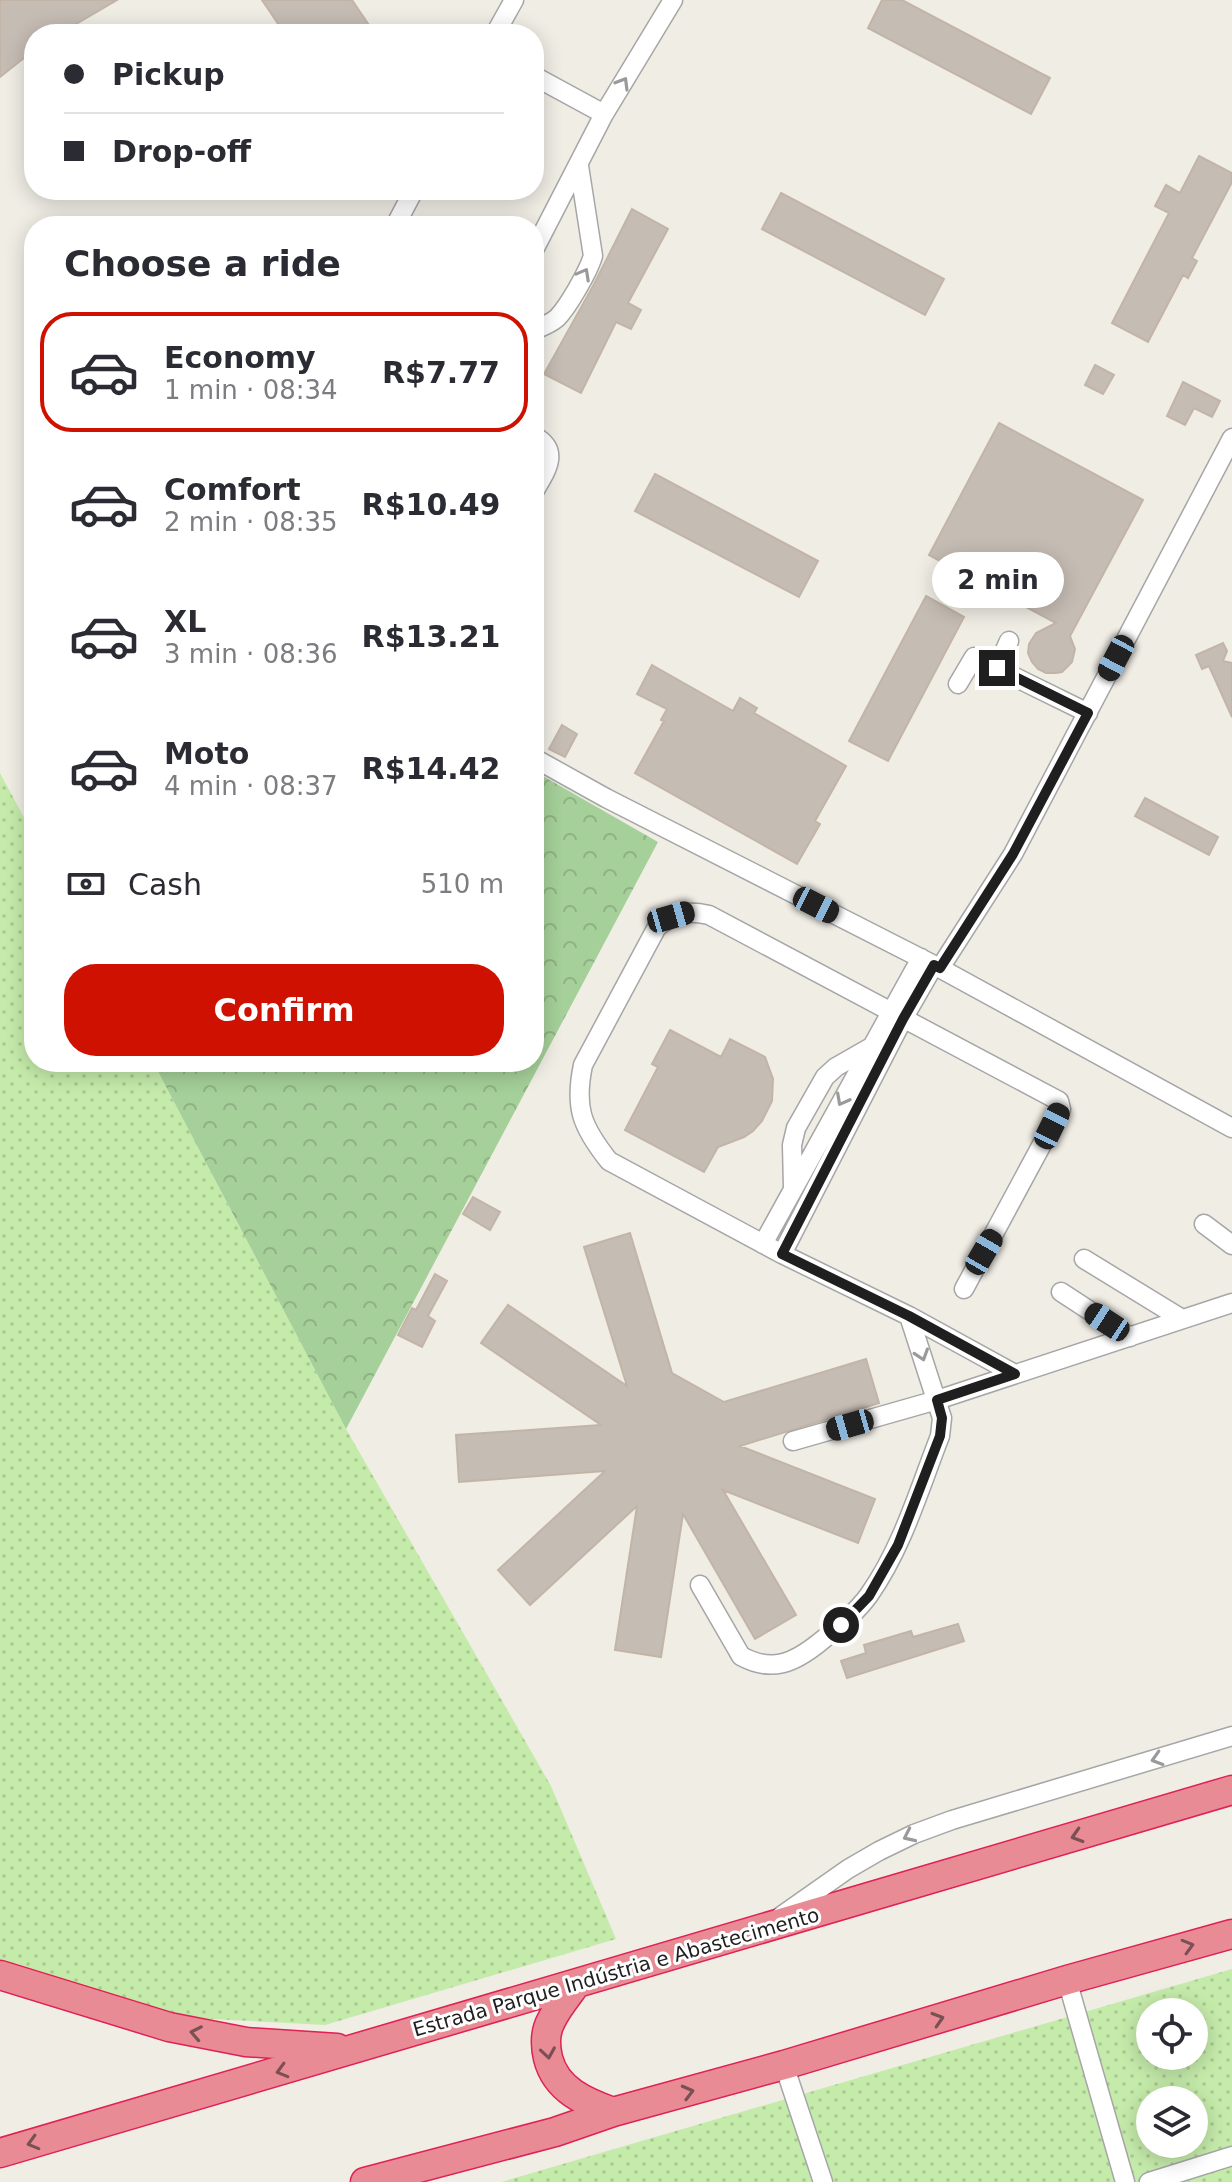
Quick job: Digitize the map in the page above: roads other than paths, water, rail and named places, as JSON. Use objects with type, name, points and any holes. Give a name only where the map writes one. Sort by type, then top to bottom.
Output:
[{"type":"highway","name":"Estrada Parque Indústria e Abastecimento","points":[[0,2153],[1232,1790]]},
{"type":"highway","points":[[419,2182],[613,2112],[1232,1934]]},
{"type":"highway","points":[[0,1975],[169,2027],[246,2042],[357,2049]]},
{"type":"highway","points":[[576,1984],[550,2021],[545,2044],[551,2069],[565,2088],[584,2101],[613,2112]]},
{"type":"highway","points":[[365,2182],[555,2132]]},
{"type":"lane","points":[[501,24],[514,0]]},
{"type":"lane","points":[[544,231],[604,114],[673,0]]},
{"type":"lane","points":[[544,81],[604,114]]},
{"type":"lane","points":[[544,326],[560,315],[593,256],[579,166]]},
{"type":"lane","points":[[763,1244],[871,1047],[1013,854],[1232,438]]},
{"type":"lane","points":[[544,443],[550,455],[544,474]]},
{"type":"lane","points":[[997,668],[1009,641]]},
{"type":"lane","points":[[958,684],[974,657],[1088,713]]},
{"type":"lane","points":[[544,764],[932,964],[1232,1128]]},
{"type":"lane","points":[[964,1289],[1044,1144],[1061,1104],[1055,1098],[709,915],[690,911],[671,917],[657,927],[583,1065],[578,1088],[581,1114],[593,1141],[609,1161],[1015,1374]]},
{"type":"lane","points":[[782,1254],[846,1131],[896,1015]]},
{"type":"lane","points":[[806,1206],[793,1191],[792,1145],[796,1128],[825,1077],[871,1047]]},
{"type":"lane","points":[[1204,1224],[1232,1245]]},
{"type":"lane","points":[[1084,1259],[1182,1319]]},
{"type":"lane","points":[[1061,1292],[1130,1337]]},
{"type":"lane","points":[[793,1441],[937,1400],[1232,1303]]},
{"type":"lane","points":[[700,1585],[741,1656],[752,1662],[773,1666],[789,1662],[811,1649],[841,1625],[869,1596],[898,1545],[940,1436],[942,1418],[909,1316]]},
{"type":"lane","points":[[762,1930],[848,1869],[914,1834],[1232,1736]]},
{"type":"lane","points":[[1067,1980],[1125,2182]]},
{"type":"lane","points":[[784,2065],[823,2182]]},
{"type":"lane","points":[[1149,2182],[1232,2156]]}]
